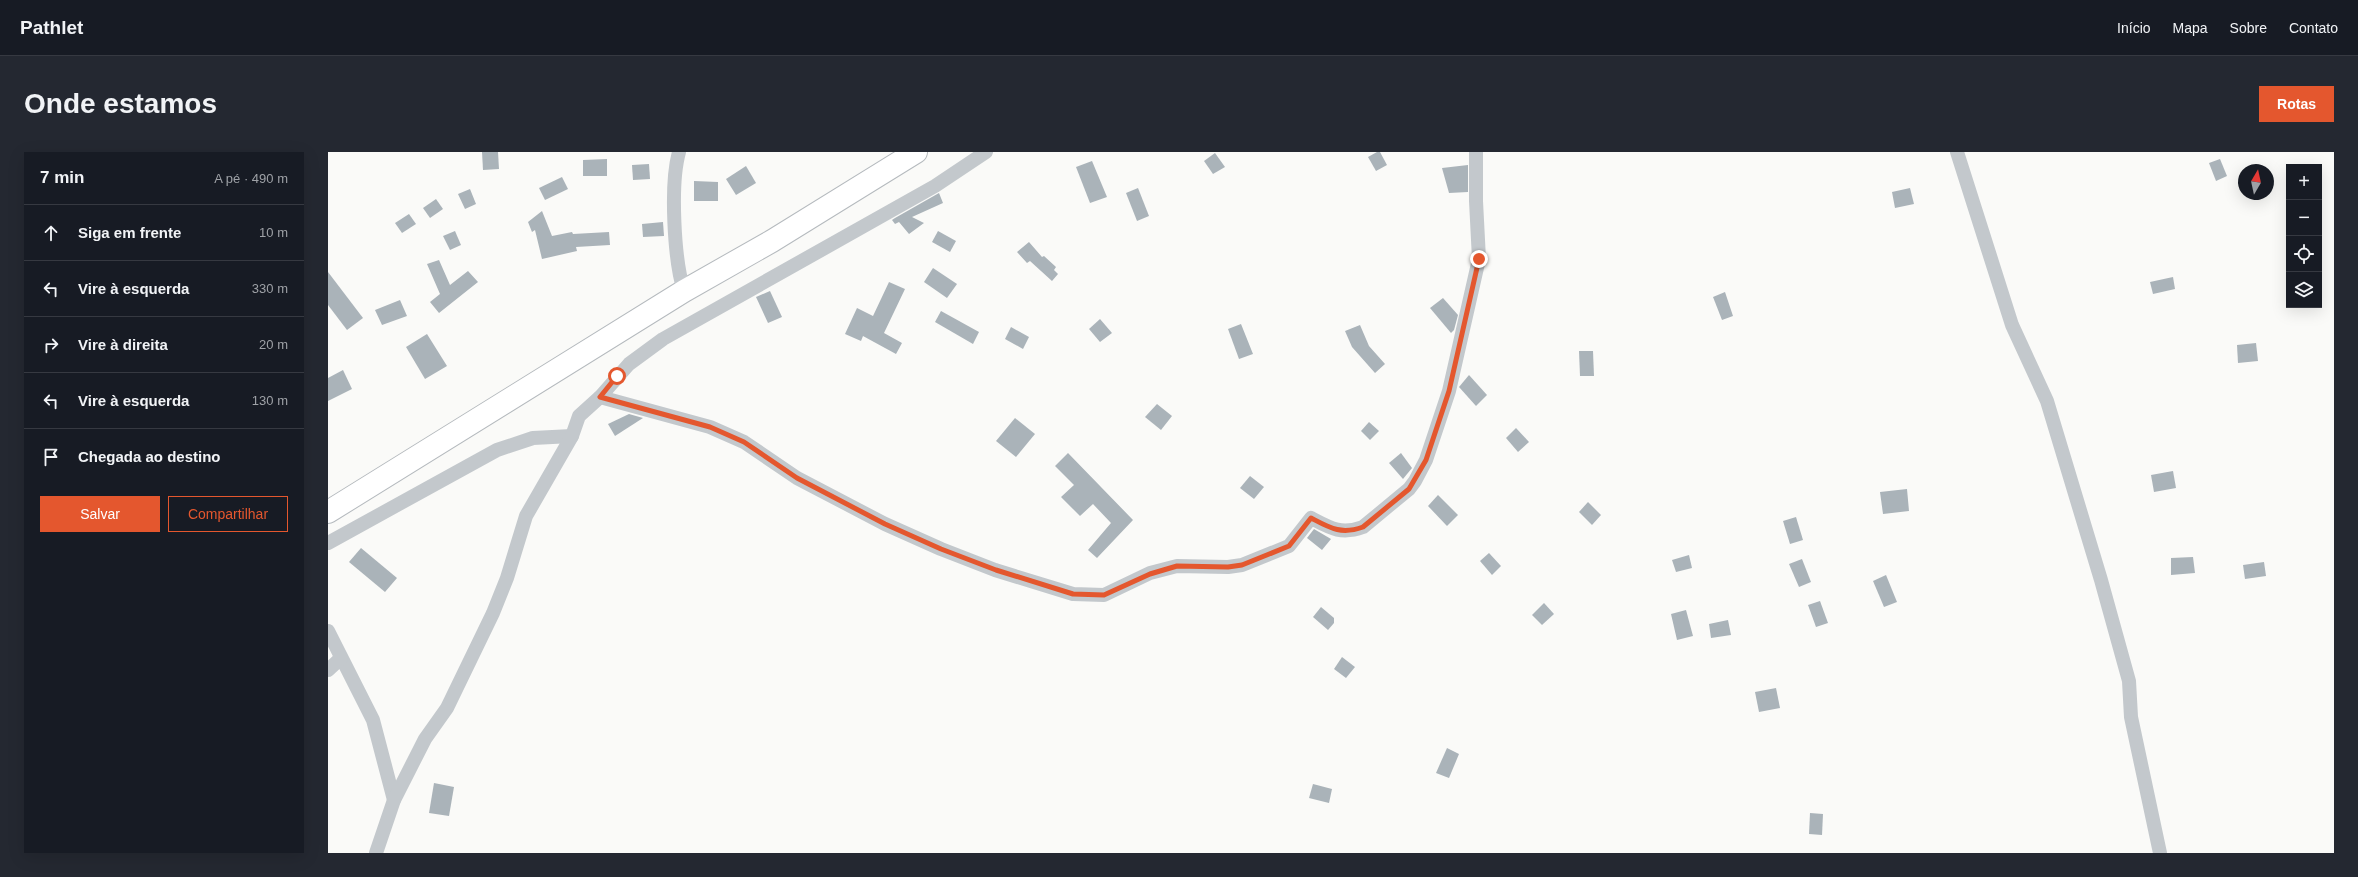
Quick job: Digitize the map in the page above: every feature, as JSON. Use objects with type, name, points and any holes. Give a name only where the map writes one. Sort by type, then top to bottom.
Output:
[{"type":"main road","points":[[328,512],[684,291],[772,241],[916,152]]},
{"type":"street","points":[[678,152],[675,188],[675,227],[679,275],[684,291]]},
{"type":"street","points":[[376,853],[394,800],[425,739],[447,708],[493,614],[526,516],[572,436],[579,416],[600,397],[629,364],[663,339],[935,186],[986,152]]},
{"type":"street","points":[[600,397],[710,427],[744,442],[797,478],[885,524],[941,549],[996,570],[1073,594],[1104,595],[1150,574],[1177,566],[1228,567],[1242,565],[1289,546],[1311,518],[1335,530],[1355,530],[1363,527],[1409,489],[1421,471],[1449,391],[1479,259],[1476,200],[1476,152]]},
{"type":"street","points":[[1957,152],[2012,325],[2047,401],[2101,580],[2129,681],[2131,717],[2160,853]]},
{"type":"street","points":[[328,543],[497,450],[533,438],[572,436]]},
{"type":"street","points":[[328,630],[373,720],[394,800]]},
{"type":"street","points":[[328,670],[341,658]]},
{"type":"building","points":[[482,152],[498,152],[499,169],[483,170]]},
{"type":"building","points":[[1380,152],[1387,165],[1376,171],[1368,157]]},
{"type":"building","points":[[1215,153],[1225,167],[1213,174],[1204,161]]},
{"type":"building","points":[[607,159],[607,176],[583,176],[583,160]]},
{"type":"building","points":[[2220,159],[2227,176],[2216,181],[2209,163]]},
{"type":"building","points":[[1092,161],[1107,197],[1090,203],[1076,167]]},
{"type":"building","points":[[649,164],[650,179],[633,180],[632,165]]},
{"type":"building","points":[[1468,165],[1468,192],[1449,193],[1442,168]]},
{"type":"building","points":[[746,166],[756,183],[736,195],[726,179]]},
{"type":"building","points":[[562,177],[568,189],[545,200],[539,188]]},
{"type":"building","points":[[694,181],[718,182],[718,201],[694,201]]},
{"type":"building","points":[[1138,188],[1149,216],[1137,221],[1126,193]]},
{"type":"building","points":[[1910,188],[1914,204],[1895,208],[1892,192]]},
{"type":"building","points":[[470,189],[476,204],[465,209],[458,194]]},
{"type":"building","points":[[939,193],[943,203],[912,217],[924,223],[909,234],[899,222],[895,224],[892,220],[895,218]]},
{"type":"building","points":[[436,199],[443,209],[430,218],[423,208]]},
{"type":"building","points":[[542,211],[552,236],[572,232],[573,234],[609,232],[610,245],[576,247],[577,251],[542,259],[535,230],[532,232],[528,222]]},
{"type":"building","points":[[409,214],[416,224],[402,233],[395,223]]},
{"type":"building","points":[[663,222],[664,236],[643,237],[642,224]]},
{"type":"building","points":[[455,231],[461,245],[450,250],[443,236]]},
{"type":"building","points":[[938,231],[956,241],[950,252],[932,242]]},
{"type":"building","points":[[1029,242],[1042,257],[1044,256],[1056,267],[1054,270],[1058,274],[1052,281],[1030,261],[1027,263],[1017,252]]},
{"type":"building","points":[[439,260],[450,285],[468,271],[478,282],[439,313],[430,302],[440,294],[427,264]]},
{"type":"building","points":[[933,268],[957,284],[947,298],[924,282]]},
{"type":"building","points":[[328,272],[363,318],[347,330],[328,305]]},
{"type":"building","points":[[2173,277],[2175,289],[2153,294],[2150,282]]},
{"type":"building","points":[[889,282],[905,289],[884,333],[902,343],[896,354],[863,336],[861,341],[845,334],[857,308],[873,316]]},
{"type":"building","points":[[770,291],[782,317],[768,323],[756,297]]},
{"type":"building","points":[[1725,292],[1733,316],[1722,320],[1713,297]]},
{"type":"building","points":[[1443,298],[1458,315],[1454,330],[1451,333],[1430,308]]},
{"type":"building","points":[[400,300],[407,316],[382,325],[375,310]]},
{"type":"building","points":[[941,311],[979,332],[973,344],[935,322]]},
{"type":"building","points":[[1100,319],[1112,333],[1100,342],[1089,329]]},
{"type":"building","points":[[1241,324],[1253,354],[1239,359],[1228,329]]},
{"type":"building","points":[[1360,325],[1369,346],[1385,364],[1375,373],[1352,347],[1345,331]]},
{"type":"building","points":[[1011,327],[1029,337],[1023,349],[1005,339]]},
{"type":"building","points":[[427,334],[447,366],[425,379],[406,347]]},
{"type":"building","points":[[2256,343],[2258,361],[2238,363],[2237,345]]},
{"type":"building","points":[[1579,351],[1593,351],[1594,376],[1580,376]]},
{"type":"building","points":[[343,370],[352,389],[328,401],[328,378]]},
{"type":"building","points":[[1469,375],[1487,395],[1476,406],[1459,387]]},
{"type":"building","points":[[1157,404],[1172,416],[1161,430],[1145,417]]},
{"type":"building","points":[[629,414],[643,418],[615,436],[608,424]]},
{"type":"building","points":[[1015,418],[1035,434],[1016,457],[996,441]]},
{"type":"building","points":[[1369,422],[1379,431],[1370,440],[1361,431]]},
{"type":"building","points":[[1516,428],[1529,442],[1518,452],[1506,438]]},
{"type":"building","points":[[1068,453],[1133,520],[1097,558],[1088,550],[1111,523],[1093,504],[1080,516],[1061,497],[1074,485],[1055,466]]},
{"type":"building","points":[[1401,453],[1412,468],[1403,479],[1389,463]]},
{"type":"building","points":[[2173,471],[2176,488],[2154,492],[2151,475]]},
{"type":"building","points":[[1250,476],[1264,487],[1254,499],[1240,488]]},
{"type":"building","points":[[1907,489],[1909,511],[1883,514],[1880,492]]},
{"type":"building","points":[[1438,495],[1458,515],[1447,526],[1428,506]]},
{"type":"building","points":[[1588,502],[1601,515],[1592,525],[1579,512]]},
{"type":"building","points":[[1796,517],[1803,540],[1790,544],[1783,521]]},
{"type":"building","points":[[1314,529],[1331,539],[1322,550],[1307,538]]},
{"type":"building","points":[[361,548],[397,578],[385,592],[349,562]]},
{"type":"building","points":[[1489,553],[1501,566],[1492,575],[1480,561]]},
{"type":"building","points":[[1689,555],[1692,568],[1676,572],[1672,560]]},
{"type":"building","points":[[2193,557],[2195,573],[2171,575],[2171,558]]},
{"type":"building","points":[[1802,559],[1811,582],[1799,587],[1789,564]]},
{"type":"building","points":[[2264,562],[2266,576],[2245,579],[2243,565]]},
{"type":"building","points":[[1886,575],[1897,602],[1884,607],[1873,581]]},
{"type":"building","points":[[1820,601],[1828,623],[1816,627],[1808,605]]},
{"type":"building","points":[[1544,603],[1554,614],[1542,625],[1532,615]]},
{"type":"building","points":[[1321,607],[1334,618],[1334,623],[1328,630],[1313,617]]},
{"type":"building","points":[[1686,610],[1693,636],[1677,640],[1671,614]]},
{"type":"building","points":[[1728,620],[1731,635],[1711,638],[1709,624]]},
{"type":"building","points":[[1342,657],[1355,667],[1346,678],[1334,669]]},
{"type":"building","points":[[1776,688],[1780,708],[1759,712],[1755,692]]},
{"type":"building","points":[[1447,748],[1459,754],[1449,778],[1436,773]]},
{"type":"building","points":[[434,783],[454,787],[449,816],[429,813]]},
{"type":"building","points":[[1313,784],[1332,789],[1329,803],[1309,798]]},
{"type":"building","points":[[1810,813],[1823,814],[1822,835],[1809,834]]},
{"type":"route","points":[[617,376],[600,397],[689,420],[731,436],[744,442],[797,478],[885,524],[941,549],[996,570],[1073,594],[1085,596],[1104,595],[1116,591],[1150,574],[1177,566],[1212,568],[1242,565],[1270,552],[1289,546],[1311,518],[1335,530],[1355,530],[1363,527],[1409,489],[1421,471],[1426,460],[1449,391],[1468,313],[1479,259]]}]
